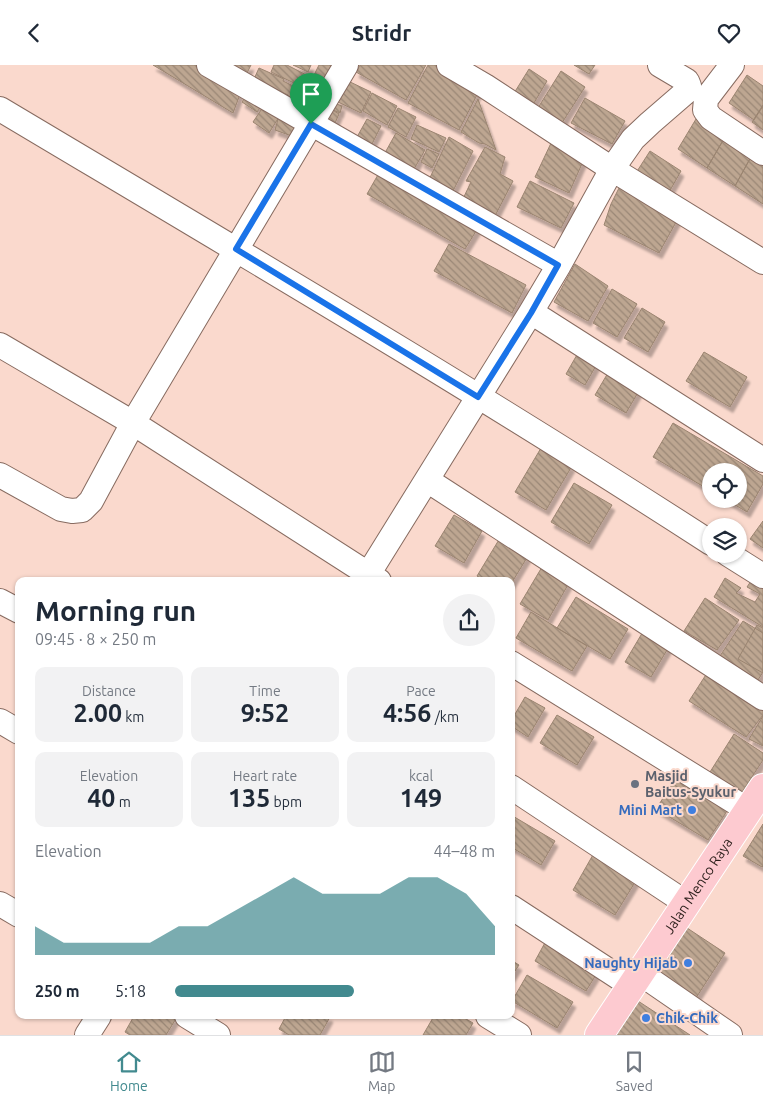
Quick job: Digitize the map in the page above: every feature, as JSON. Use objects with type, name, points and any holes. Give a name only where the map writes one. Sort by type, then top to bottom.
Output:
[{"type":"main road","name":"Jalan Menco Raya","points":[[599,1035],[763,788]]},
{"type":"street","points":[[209,65],[558,265]]},
{"type":"street","points":[[0,475],[60,509],[82,510],[91,501],[133,423],[346,65]]},
{"type":"street","points":[[449,65],[763,262]]},
{"type":"street","points":[[371,577],[427,480],[531,313],[612,169],[633,139],[686,91],[689,85],[687,81],[660,65]]},
{"type":"street","points":[[732,65],[706,99],[705,111],[711,118],[763,153]]},
{"type":"street","points":[[0,109],[236,249],[641,497],[702,537]]},
{"type":"street","points":[[531,313],[763,460]]},
{"type":"street","points":[[0,345],[133,423],[367,577]]},
{"type":"street","points":[[427,480],[763,698]]},
{"type":"street","points":[[742,563],[763,576]]},
{"type":"street","points":[[0,601],[15,609]]},
{"type":"street","points":[[515,665],[748,810]]},
{"type":"street","points":[[0,721],[15,729]]},
{"type":"street","points":[[515,790],[686,903]]},
{"type":"street","points":[[0,904],[15,913]]},
{"type":"street","points":[[515,909],[730,1035]]},
{"type":"street","points":[[87,1035],[97,1019]]},
{"type":"street","points":[[192,1019],[218,1035]]},
{"type":"street","points":[[493,1019],[519,1035]]},
{"type":"building","points":[[153,65],[200,65],[242,89],[233,113]]},
{"type":"building","points":[[230,65],[251,65],[247,73]]},
{"type":"building","points":[[274,65],[287,65],[324,84],[319,95],[271,72]]},
{"type":"building","points":[[293,65],[311,65],[308,72]]},
{"type":"building","points":[[319,65],[341,65],[331,86],[313,77]]},
{"type":"building","points":[[360,65],[426,65],[406,100],[356,72]]},
{"type":"building","points":[[428,65],[440,65],[481,87],[459,130],[408,103]]},
{"type":"building","points":[[574,65],[595,65],[589,74]]},
{"type":"building","points":[[259,68],[284,79],[283,81],[320,99],[315,110],[254,79]]},
{"type":"building","points":[[529,69],[547,81],[531,108],[511,98]]},
{"type":"building","points":[[561,71],[585,87],[560,126],[536,111]]},
{"type":"building","points":[[747,75],[763,86],[763,106],[754,120],[729,103]]},
{"type":"building","points":[[346,80],[371,92],[361,113],[336,101]]},
{"type":"building","points":[[248,93],[263,104],[257,112],[242,102]]},
{"type":"building","points":[[372,93],[397,106],[387,125],[363,111]]},
{"type":"building","points":[[585,98],[625,121],[612,144],[571,123]]},
{"type":"building","points":[[478,99],[496,150],[479,143],[461,132]]},
{"type":"building","points":[[334,103],[342,106],[340,113],[331,109],[339,114],[335,123],[321,117]]},
{"type":"building","points":[[763,105],[763,130],[752,122]]},
{"type":"building","points":[[263,107],[279,117],[269,133],[253,122]]},
{"type":"building","points":[[398,108],[416,117],[406,137],[388,127]]},
{"type":"building","points":[[278,119],[304,128],[300,139],[275,130]]},
{"type":"building","points":[[367,119],[381,126],[372,144],[357,137]]},
{"type":"building","points":[[696,119],[725,137],[707,168],[678,149]]},
{"type":"building","points":[[417,125],[446,138],[439,152],[411,139]]},
{"type":"building","points":[[396,133],[425,150],[410,176],[381,160]]},
{"type":"building","points":[[449,137],[473,151],[451,195],[427,184]]},
{"type":"building","points":[[725,137],[752,155],[735,186],[707,168]]},
{"type":"building","points":[[552,141],[585,157],[569,193],[535,177]]},
{"type":"building","points":[[485,147],[505,157],[500,174],[513,181],[495,216],[460,205],[471,182],[466,181]]},
{"type":"building","points":[[427,149],[439,154],[432,168],[421,162]]},
{"type":"building","points":[[650,151],[681,171],[668,194],[634,176]]},
{"type":"building","points":[[752,155],[763,162],[763,204],[735,186]]},
{"type":"building","points":[[379,173],[478,228],[465,249],[367,194]]},
{"type":"building","points":[[530,181],[574,203],[561,228],[517,207]]},
{"type":"building","points":[[622,182],[680,215],[659,253],[604,225],[611,204]]},
{"type":"building","points":[[449,244],[526,285],[512,313],[434,271]]},
{"type":"building","points":[[575,264],[608,286],[588,321],[554,302]]},
{"type":"building","points":[[612,289],[637,304],[617,337],[593,323]]},
{"type":"building","points":[[642,308],[665,322],[648,352],[624,338]]},
{"type":"building","points":[[582,346],[601,357],[585,385],[566,374]]},
{"type":"building","points":[[704,352],[747,377],[730,407],[686,381]]},
{"type":"building","points":[[612,366],[643,384],[626,413],[595,395]]},
{"type":"building","points":[[673,423],[741,463],[702,463],[702,486],[653,457]]},
{"type":"building","points":[[541,448],[572,466],[546,510],[515,492]]},
{"type":"building","points":[[747,467],[763,476],[763,484],[747,512],[740,508],[747,508]]},
{"type":"building","points":[[574,483],[612,505],[589,544],[551,522]]},
{"type":"building","points":[[454,515],[482,531],[464,563],[435,546]]},
{"type":"building","points":[[763,521],[763,548],[750,539]]},
{"type":"building","points":[[500,538],[528,556],[515,577],[477,576]]},
{"type":"building","points":[[542,567],[569,583],[548,620],[520,604]]},
{"type":"building","points":[[755,575],[763,580],[763,627],[714,597],[725,578],[741,588],[736,593],[755,602],[760,594],[747,587]]},
{"type":"building","points":[[576,597],[628,629],[610,659],[557,628]]},
{"type":"building","points":[[705,598],[739,620],[717,650],[684,631]]},
{"type":"building","points":[[531,612],[587,646],[572,671],[516,638]]},
{"type":"building","points":[[743,621],[763,633],[763,672],[758,680],[720,656]]},
{"type":"building","points":[[757,625],[763,628],[763,673],[738,659]]},
{"type":"building","points":[[644,630],[670,645],[651,677],[625,662]]},
{"type":"building","points":[[709,670],[763,705],[763,715],[746,737],[689,701]]},
{"type":"building","points":[[525,697],[545,708],[528,737],[515,729],[515,714]]},
{"type":"building","points":[[557,715],[594,737],[577,765],[540,743]]},
{"type":"building","points":[[763,716],[763,746],[749,739]]},
{"type":"building","points":[[734,734],[763,753],[763,760],[742,792],[710,772]]},
{"type":"building","name":"Mini Mart","points":[[676,778],[727,811],[708,840],[656,809]]},
{"type":"building","points":[[515,817],[555,841],[541,865],[515,849]]},
{"type":"building","points":[[763,824],[763,866],[762,867],[743,856]]},
{"type":"building","points":[[594,853],[637,879],[615,915],[573,890]]},
{"type":"building","name":"Naughty Hijab","points":[[681,924],[725,953],[694,1001],[650,973]]},
{"type":"building","points":[[547,939],[599,970],[586,991],[535,961]]},
{"type":"building","points":[[515,962],[519,965],[515,971]]},
{"type":"building","points":[[527,975],[573,1002],[557,1028],[515,1003],[515,996]]},
{"type":"building","name":"Chik-Chik","points":[[638,1001],[690,1035],[615,1035]]},
{"type":"building","points":[[132,1019],[176,1019],[166,1035],[130,1035],[125,1032]]},
{"type":"building","points":[[284,1019],[329,1019],[320,1035],[289,1035],[279,1029]]},
{"type":"building","points":[[432,1019],[466,1019],[473,1023],[466,1035],[423,1035]]},
{"type":"place","name":"Masjid Baitus-Syukur","points":[[635,784]]},
{"type":"place","name":"Mini Mart","points":[[692,810]]},
{"type":"place","name":"Naughty Hijab","points":[[688,963]]},
{"type":"place","name":"Chik-Chik","points":[[646,1018]]},
{"type":"route","points":[[311,124],[558,265],[531,313],[478,397],[236,249],[311,124]]}]
